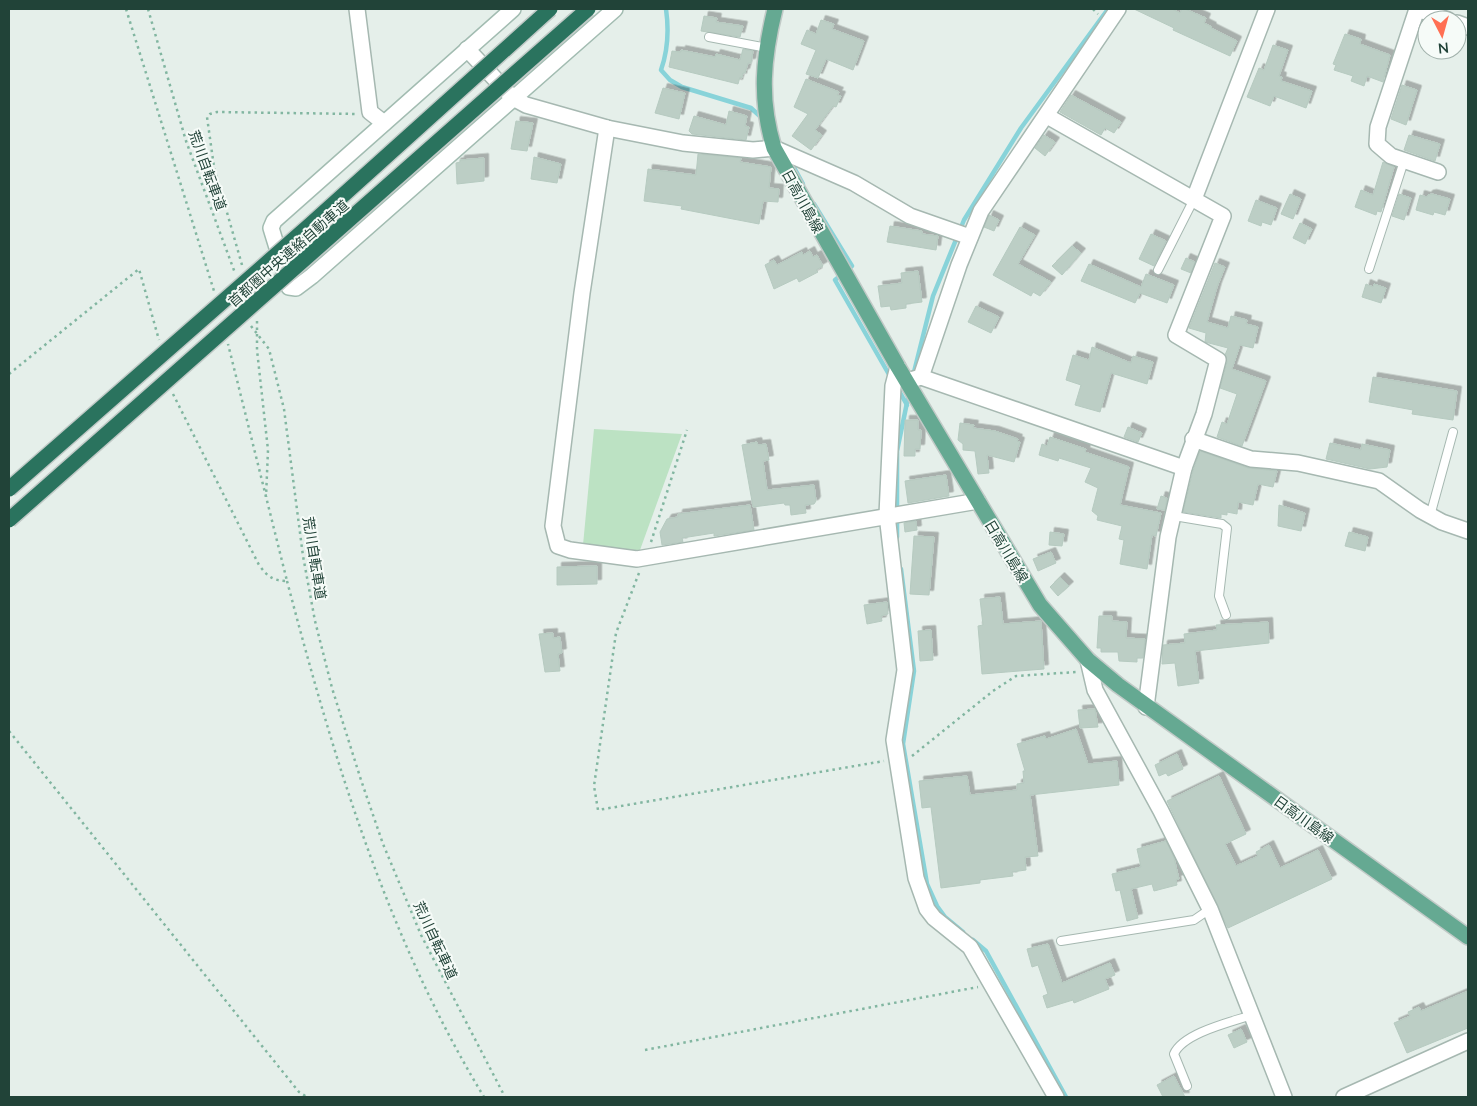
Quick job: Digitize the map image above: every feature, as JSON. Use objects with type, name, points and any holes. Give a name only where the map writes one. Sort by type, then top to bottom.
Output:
[{"type":"highway","name":"首都圏中央連絡自動車道","points":[[9,489],[310,225],[550,9]]},
{"type":"highway","name":"首都圏中央連絡自動車道","points":[[9,520],[588,9]]},
{"type":"main road","name":"日高川島線","points":[[775,9],[767,48],[763,86],[764,108],[774,148],[898,367],[1040,605],[1089,665],[1468,937]]},
{"type":"street","points":[[357,9],[370,112],[384,123]]},
{"type":"street","points":[[513,9],[274,221],[271,228],[289,287],[296,288],[312,276],[615,9]]},
{"type":"street","points":[[922,377],[958,265],[981,211],[1118,9]]},
{"type":"street","points":[[1194,199],[1267,9]]},
{"type":"street","points":[[1420,10],[1417,9],[1378,127],[1377,144],[1390,156],[1438,172]]},
{"type":"street","points":[[468,49],[513,98],[526,105],[607,128],[683,144],[753,150],[774,148],[854,183],[910,216],[970,237]]},
{"type":"street","points":[[1047,116],[1222,216],[1176,335],[1218,360],[1204,414],[1193,439],[1184,468],[1163,567],[1157,636],[1146,707]]},
{"type":"street","points":[[607,128],[582,294],[553,526],[558,546],[570,550],[636,560],[888,515],[978,501]]},
{"type":"street","points":[[898,367],[893,386],[888,515],[905,670],[894,740],[916,878],[922,897],[934,918],[970,947],[1056,1097]]},
{"type":"street","points":[[907,381],[922,377],[1184,468]]},
{"type":"street","points":[[1193,439],[1252,459],[1298,463],[1379,481],[1430,516],[1468,532]]},
{"type":"street","points":[[1089,665],[1095,690],[1161,811],[1210,910],[1284,1097]]},
{"type":"street","points":[[1344,1097],[1468,1041]]},
{"type":"lane","points":[[709,37],[767,48]]},
{"type":"lane","points":[[1369,270],[1404,161]]},
{"type":"lane","points":[[1158,270],[1194,199]]},
{"type":"lane","points":[[1430,516],[1453,432]]},
{"type":"lane","points":[[1174,516],[1222,524],[1227,528],[1219,596],[1226,615]]},
{"type":"lane","points":[[1061,941],[1194,920],[1210,910]]},
{"type":"lane","points":[[1187,1086],[1174,1054],[1178,1045],[1203,1032],[1252,1015]]},
{"type":"path","points":[[126,9],[215,294]]},
{"type":"path","name":"荒川自転車道","points":[[148,9],[186,141],[236,275]]},
{"type":"path","points":[[9,374],[139,269],[160,346]]},
{"type":"path","name":"荒川自転車道","points":[[248,322],[269,349],[284,410],[303,556],[315,621],[332,688],[361,780],[387,853],[421,935],[505,1097]]},
{"type":"path","points":[[227,340],[286,581],[327,730],[375,874],[423,983],[484,1097]]},
{"type":"path","points":[[172,390],[174,398],[259,565],[266,575],[277,581],[286,581]]},
{"type":"path","points":[[687,430],[645,558],[616,633],[594,786],[598,810],[912,756],[993,691],[1016,676],[1089,665]]},
{"type":"path","points":[[9,732],[299,1092],[307,1097]]},
{"type":"path","points":[[645,1050],[980,986],[990,981]]},
{"type":"green space","points":[[594,429],[682,434],[640,550],[634,551],[583,545]]},
{"type":"building","points":[[1134,9],[1172,9],[1180,13],[1182,9],[1185,9],[1206,18],[1204,23],[1237,41],[1230,56],[1173,30],[1174,28]]},
{"type":"building","points":[[704,16],[717,18],[716,22],[743,26],[740,37],[701,31]]},
{"type":"building","points":[[821,20],[834,24],[832,29],[864,41],[853,70],[826,59],[818,78],[806,74],[816,50],[801,44],[807,30],[816,34]]},
{"type":"building","points":[[1345,34],[1361,39],[1360,44],[1390,55],[1383,82],[1367,76],[1364,86],[1351,81],[1353,76],[1334,70],[1336,65],[1333,64]]},
{"type":"building","points":[[1273,45],[1288,50],[1279,76],[1282,77],[1281,81],[1312,91],[1306,108],[1274,96],[1270,106],[1247,97],[1259,68],[1264,70]]},
{"type":"building","points":[[743,49],[753,51],[751,63],[748,63],[745,73],[743,73],[742,78],[740,77],[738,84],[669,67],[672,51],[681,52],[681,50],[715,57],[716,54],[740,60]]},
{"type":"building","points":[[806,79],[839,92],[837,95],[841,96],[836,107],[833,106],[815,130],[822,135],[811,150],[792,136],[808,114],[794,107]]},
{"type":"building","points":[[1402,85],[1417,90],[1406,125],[1391,119]]},
{"type":"building","points":[[663,88],[685,93],[679,119],[655,113]]},
{"type":"building","points":[[1071,95],[1121,122],[1114,133],[1105,128],[1101,135],[1060,112]]},
{"type":"building","points":[[729,111],[747,116],[745,126],[749,127],[746,140],[692,134],[689,131],[694,116],[726,125]]},
{"type":"building","points":[[516,121],[533,123],[527,151],[511,149]]},
{"type":"building","points":[[1044,135],[1055,142],[1045,156],[1035,148]]},
{"type":"building","points":[[1409,135],[1440,144],[1435,161],[1404,150]]},
{"type":"building","points":[[698,154],[741,158],[740,162],[771,167],[769,188],[779,189],[778,202],[763,201],[759,224],[681,209],[682,206],[644,201],[648,169],[696,175]]},
{"type":"building","points":[[534,157],[561,164],[557,183],[531,179]]},
{"type":"building","points":[[484,158],[484,181],[457,184],[456,163],[460,162],[460,160]]},
{"type":"building","points":[[1383,162],[1394,167],[1381,212],[1377,211],[1376,215],[1355,207],[1361,190],[1373,195]]},
{"type":"building","points":[[1290,194],[1301,199],[1293,219],[1281,214]]},
{"type":"building","points":[[1399,194],[1411,198],[1404,220],[1392,216]]},
{"type":"building","points":[[1432,194],[1450,199],[1445,215],[1434,212],[1433,215],[1416,210],[1420,195],[1427,197]]},
{"type":"building","points":[[1256,200],[1277,208],[1271,225],[1262,222],[1261,226],[1248,221]]},
{"type":"building","points":[[989,215],[999,220],[994,231],[984,227]]},
{"type":"building","points":[[1300,223],[1312,229],[1305,244],[1293,238]]},
{"type":"building","points":[[890,226],[922,231],[922,234],[938,236],[936,250],[887,242]]},
{"type":"building","points":[[1020,227],[1035,235],[1018,264],[1051,282],[1040,296],[1033,292],[1031,296],[993,275]]},
{"type":"building","points":[[1151,234],[1166,241],[1154,266],[1139,259]]},
{"type":"building","points":[[1072,246],[1081,253],[1062,275],[1052,266]]},
{"type":"building","points":[[810,251],[813,257],[817,255],[823,266],[816,270],[818,272],[799,282],[797,278],[774,289],[765,265],[774,260],[777,265],[802,252],[803,255]]},
{"type":"building","points":[[1186,258],[1195,262],[1191,273],[1181,269]]},
{"type":"building","points":[[1215,263],[1225,267],[1207,322],[1228,328],[1231,316],[1247,320],[1246,324],[1258,327],[1253,348],[1240,345],[1232,369],[1266,381],[1242,446],[1217,437],[1222,422],[1227,424],[1237,394],[1220,388],[1227,362],[1225,355],[1228,348],[1205,342],[1206,333],[1189,328]]},
{"type":"building","points":[[1089,264],[1141,287],[1146,274],[1174,285],[1167,303],[1140,293],[1135,303],[1081,281]]},
{"type":"building","points":[[918,271],[922,302],[906,304],[906,308],[891,310],[890,306],[881,307],[878,286],[902,283],[901,273]]},
{"type":"building","points":[[1366,284],[1373,287],[1374,284],[1386,288],[1381,303],[1362,297]]},
{"type":"building","points":[[976,306],[999,317],[991,333],[968,322]]},
{"type":"building","points":[[1092,347],[1131,363],[1133,356],[1153,362],[1147,384],[1111,373],[1100,412],[1075,405],[1081,385],[1066,380],[1073,355],[1089,360]]},
{"type":"building","points":[[1373,377],[1457,391],[1453,420],[1412,414],[1413,410],[1369,402]]},
{"type":"building","points":[[905,420],[918,420],[918,430],[921,430],[920,449],[915,449],[915,456],[904,456]]},
{"type":"building","points":[[960,423],[974,425],[973,428],[995,431],[1018,439],[1017,441],[1020,442],[1014,462],[987,455],[989,473],[978,474],[975,451],[963,450],[963,444],[958,440]]},
{"type":"building","points":[[1128,427],[1142,433],[1138,442],[1124,437]]},
{"type":"building","points":[[1050,437],[1086,449],[1085,452],[1129,467],[1120,505],[1161,513],[1156,536],[1152,535],[1147,569],[1120,564],[1124,540],[1119,539],[1122,526],[1097,520],[1098,516],[1092,511],[1098,488],[1085,482],[1091,468],[1059,458],[1058,461],[1039,455],[1042,444],[1047,446]]},
{"type":"building","points":[[757,442],[758,445],[766,444],[769,460],[763,461],[767,490],[814,485],[816,501],[814,504],[805,505],[806,513],[791,515],[790,505],[785,505],[784,503],[753,507],[742,445]]},
{"type":"building","points":[[1330,443],[1361,450],[1362,444],[1390,450],[1387,467],[1370,469],[1326,459]]},
{"type":"building","points":[[1200,451],[1248,468],[1277,471],[1273,487],[1258,484],[1253,505],[1238,502],[1237,514],[1227,512],[1227,515],[1221,514],[1221,518],[1183,512]]},
{"type":"building","points":[[946,475],[949,496],[908,503],[905,481]]},
{"type":"building","points":[[1161,496],[1167,498],[1165,510],[1157,509]]},
{"type":"building","points":[[750,505],[754,530],[714,536],[714,533],[682,538],[683,542],[662,545],[660,532],[667,519],[678,517],[678,514]]},
{"type":"building","points":[[1279,505],[1305,513],[1301,531],[1278,526]]},
{"type":"building","points":[[916,521],[917,530],[905,532],[904,523]]},
{"type":"building","points":[[1050,532],[1064,534],[1062,546],[1049,545]]},
{"type":"building","points":[[1349,532],[1368,537],[1365,551],[1345,546]]},
{"type":"building","points":[[914,536],[934,537],[929,595],[910,594]]},
{"type":"building","points":[[1051,552],[1056,563],[1038,571],[1033,559]]},
{"type":"building","points":[[597,566],[597,584],[557,585],[557,567]]},
{"type":"building","points":[[1060,577],[1069,586],[1058,596],[1050,587]]},
{"type":"building","points":[[1000,597],[1003,624],[1041,621],[1044,669],[982,674],[978,626],[983,625],[980,599]]},
{"type":"building","points":[[887,602],[888,614],[881,616],[882,621],[867,624],[864,605]]},
{"type":"building","points":[[1099,616],[1112,616],[1112,621],[1127,622],[1126,638],[1145,639],[1143,658],[1137,658],[1137,662],[1119,661],[1118,652],[1101,652],[1101,648],[1097,648]]},
{"type":"building","points":[[1268,622],[1269,643],[1195,651],[1199,683],[1178,686],[1175,663],[1162,664],[1163,645],[1185,643],[1184,634],[1217,630],[1216,625]]},
{"type":"building","points":[[931,630],[933,660],[920,661],[918,631]]},
{"type":"building","points":[[553,633],[553,638],[560,637],[562,653],[558,654],[560,671],[545,672],[539,634]]},
{"type":"building","points":[[1095,709],[1098,727],[1080,728],[1078,710]]},
{"type":"building","points":[[1076,729],[1088,764],[1117,761],[1119,785],[1030,795],[1038,856],[1025,857],[1026,870],[1012,872],[1013,876],[980,880],[980,883],[941,888],[931,807],[922,808],[919,781],[967,776],[970,795],[1017,790],[1017,784],[1024,783],[1023,771],[1025,771],[1017,744],[1045,736],[1046,739]]},
{"type":"building","points":[[1177,754],[1183,769],[1168,776],[1166,773],[1159,776],[1155,765]]},
{"type":"building","points":[[1219,776],[1246,834],[1225,844],[1236,866],[1258,856],[1256,852],[1269,845],[1280,868],[1318,850],[1332,879],[1228,928],[1167,801]]},
{"type":"building","points":[[1166,841],[1174,858],[1179,879],[1176,880],[1177,885],[1154,891],[1152,884],[1131,889],[1138,918],[1127,921],[1120,890],[1116,891],[1112,874],[1141,867],[1137,849]]},
{"type":"building","points":[[1048,944],[1062,983],[1110,963],[1115,975],[1105,979],[1109,989],[1074,1003],[1073,1000],[1047,1008],[1043,996],[1048,994],[1038,965],[1032,967],[1027,949]]},
{"type":"building","points":[[1468,991],[1468,1028],[1407,1053],[1394,1023],[1410,1016],[1408,1012],[1419,1007],[1421,1011]]},
{"type":"building","points":[[1241,1029],[1247,1042],[1234,1048],[1228,1035]]},
{"type":"building","points":[[1174,1076],[1185,1097],[1163,1097],[1157,1085]]},
{"type":"waterway","points":[[666,9],[667,40],[661,70],[670,80],[682,87],[751,108],[763,119]]},
{"type":"waterway","points":[[913,376],[933,296],[964,220],[1021,128],[1108,9]]},
{"type":"waterway","points":[[790,160],[803,184]]},
{"type":"waterway","points":[[814,204],[852,266],[835,280],[891,378]]},
{"type":"waterway","points":[[898,389],[907,405]]},
{"type":"waterway","points":[[897,537],[897,451],[909,393]]},
{"type":"waterway","points":[[901,569],[914,671],[903,744],[927,884],[937,906],[945,917],[963,932]]},
{"type":"waterway","points":[[973,940],[986,951],[1066,1097]]}]
